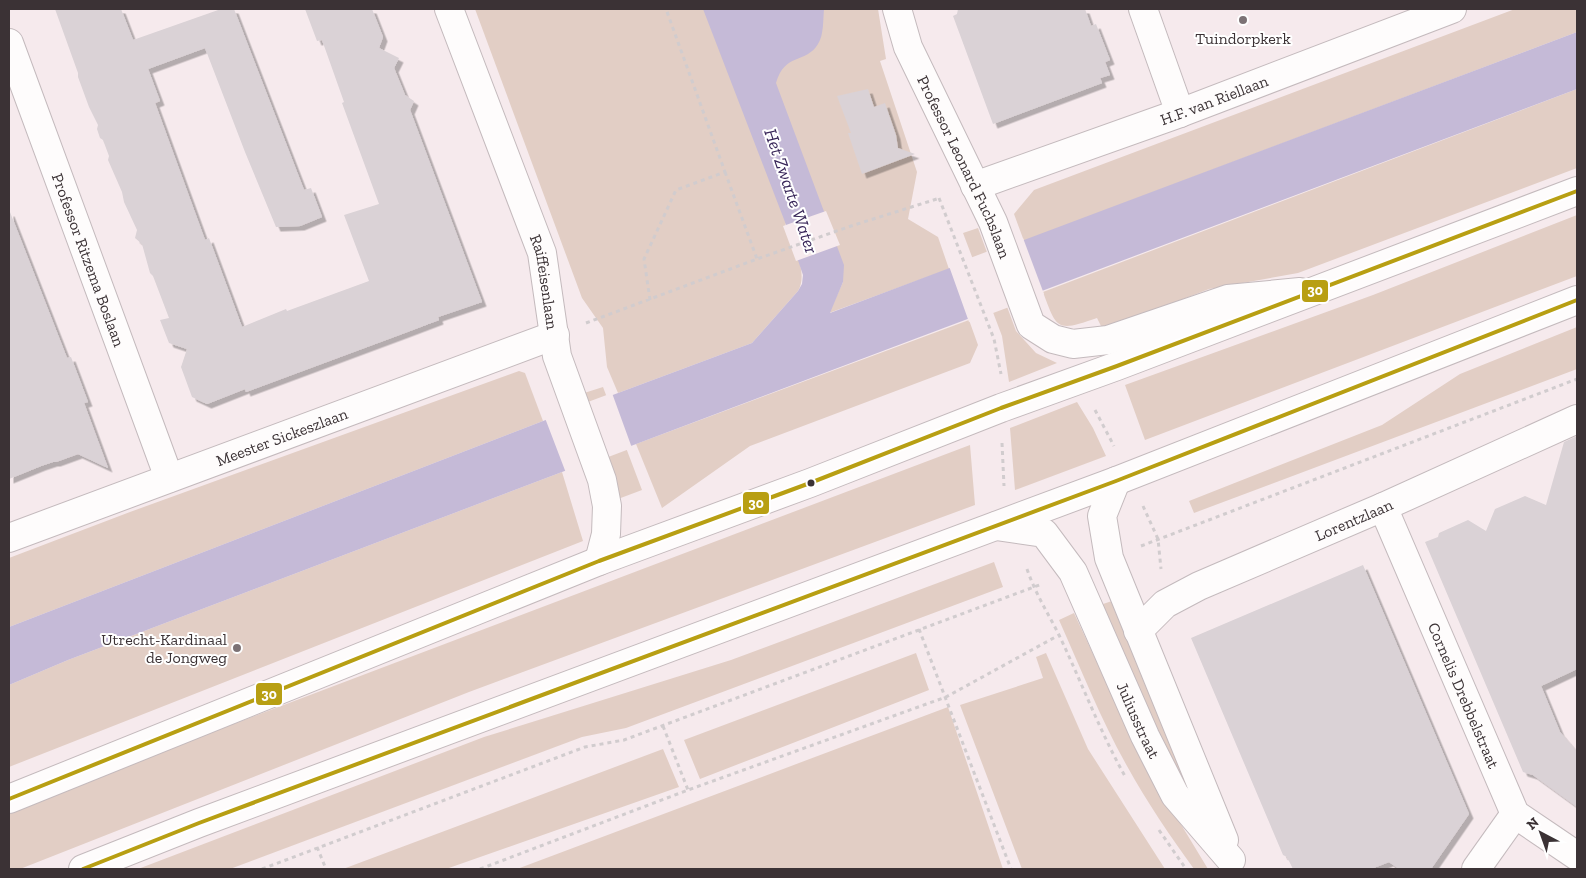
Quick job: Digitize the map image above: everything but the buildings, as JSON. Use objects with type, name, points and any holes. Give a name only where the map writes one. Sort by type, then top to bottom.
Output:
[{"type":"street","name":"Raiffeisenlaan","points":[[449,9],[542,253],[557,356],[602,480],[607,506],[606,534],[599,561]]},
{"type":"street","name":"Professor Leonard Fuchslaan","points":[[897,9],[908,47],[992,222],[1031,325],[1053,339],[1073,344],[1108,340],[1228,299],[1319,290]]},
{"type":"street","points":[[1143,9],[1180,113]]},
{"type":"street","name":"H.F. van Riellaan","points":[[975,186],[1180,113],[1452,9]]},
{"type":"street","name":"Professor Ritzema Boslaan","points":[[9,43],[169,478]]},
{"type":"street","points":[[9,799],[599,561],[1577,192]]},
{"type":"street","points":[[83,869],[199,823],[1116,481],[1577,300]]},
{"type":"street","name":"Meester Sickeszlaan","points":[[9,538],[555,335]]},
{"type":"street","name":"Lorentzlaan","points":[[1138,631],[1165,604],[1199,586],[1383,507],[1577,419]]},
{"type":"street","name":"Juliusstraat","points":[[1116,481],[1102,516],[1109,558],[1234,864]]},
{"type":"street","name":"Cornelis Drebbelstraat","points":[[1383,507],[1514,814]]},
{"type":"street","name":"Juliusstraat","points":[[996,526],[1044,533],[1073,572],[1144,736],[1175,795],[1234,864]]},
{"type":"street","points":[[1476,869],[1514,814],[1577,856]]},
{"type":"path","points":[[666,9],[757,259]]},
{"type":"path","points":[[650,300],[644,259],[676,190],[725,172]]},
{"type":"path","points":[[555,335],[757,259],[939,198],[994,339]]},
{"type":"path","points":[[1109,558],[1577,379]]},
{"type":"path","points":[[262,869],[585,747],[624,740],[663,726],[1073,572]]},
{"type":"path","points":[[919,629],[1011,869]]},
{"type":"path","points":[[480,869],[688,790],[946,697],[1059,635]]},
{"type":"path","points":[[663,726],[688,790]]},
{"type":"path","points":[[317,847],[326,869]]},
{"type":"shaded area","points":[[475,9],[878,9],[886,59],[880,61],[917,172],[908,219],[938,237],[949,269],[829,313],[843,282],[785,223],[801,266],[801,283],[798,291],[752,343],[618,393],[607,367],[603,328],[582,298]]},
{"type":"shaded area","points":[[1515,9],[1577,9],[1577,32],[1024,241],[1014,214],[1034,190]]},
{"type":"shaded area","points":[[1577,89],[1577,168],[1298,273],[1209,289],[1103,330],[1097,318],[1074,325],[1066,326],[1060,324],[1056,321],[1048,305],[1043,292]]},
{"type":"shaded area","points":[[1577,215],[1577,276],[1145,440],[1125,385],[1373,295]]},
{"type":"shaded area","points":[[978,228],[1016,331],[1036,353],[1057,363],[1009,382],[1002,336],[963,233]]},
{"type":"shaded area","points":[[969,320],[978,345],[970,363],[750,446],[662,508],[636,444]]},
{"type":"shaded area","points":[[1577,327],[1577,369],[1194,513],[1189,501],[1382,425],[1460,374]]},
{"type":"shaded area","points":[[519,371],[525,373],[543,421],[9,627],[9,558],[130,512]]},
{"type":"shaded area","points":[[603,387],[642,490],[618,499],[581,394]]},
{"type":"shaded area","points":[[1077,402],[1093,428],[1106,456],[1015,490],[1010,428]]},
{"type":"shaded area","points":[[970,445],[975,505],[469,692],[20,869],[9,869],[9,814],[141,759]]},
{"type":"shaded area","points":[[562,472],[583,541],[9,767],[9,685],[68,660]]},
{"type":"shaded area","points":[[994,562],[1003,587],[626,728],[582,737],[230,869],[138,869],[484,737],[731,660]]},
{"type":"shaded area","points":[[1115,600],[1201,811],[1167,761],[1103,604]]},
{"type":"shaded area","points":[[1074,613],[1142,760],[1208,869],[1194,869],[1151,806],[1118,749],[1059,620]]},
{"type":"shaded area","points":[[916,653],[929,690],[700,779],[684,740]]},
{"type":"shaded area","points":[[1046,653],[1088,749],[1165,869],[1022,869],[960,705],[1043,678],[1036,657]]},
{"type":"shaded area","points":[[948,707],[1003,869],[517,869]]},
{"type":"shaded area","points":[[663,749],[679,787],[446,869],[343,869]]},
{"type":"water","name":"Het Zwarte Water","points":[[703,9],[824,9],[822,32],[818,44],[808,54],[790,62],[780,73],[776,83],[844,265],[843,282],[830,313],[1577,32],[1577,89],[562,472],[68,660],[9,685],[9,627],[543,421],[752,343],[798,291],[802,284],[803,275],[785,222]]},
{"type":"pier","points":[[826,211],[840,245],[796,261],[783,226]]},
{"type":"pier","points":[[1023,238],[1044,294],[969,322],[949,266]]},
{"type":"pier","points":[[612,393],[632,448],[566,473],[545,418]]},
{"type":"transit line","name":"30","points":[[9,799],[599,561],[810,483],[1001,408],[1117,366],[1577,191]]},
{"type":"transit line","name":"30","points":[[83,869],[199,823],[1116,481],[1577,300]]},
{"type":"place","name":"Tuindorpkerk","points":[[1243,20]]},
{"type":"place","name":"Utrecht-Kardinaal de Jongweg","points":[[237,648]]}]
